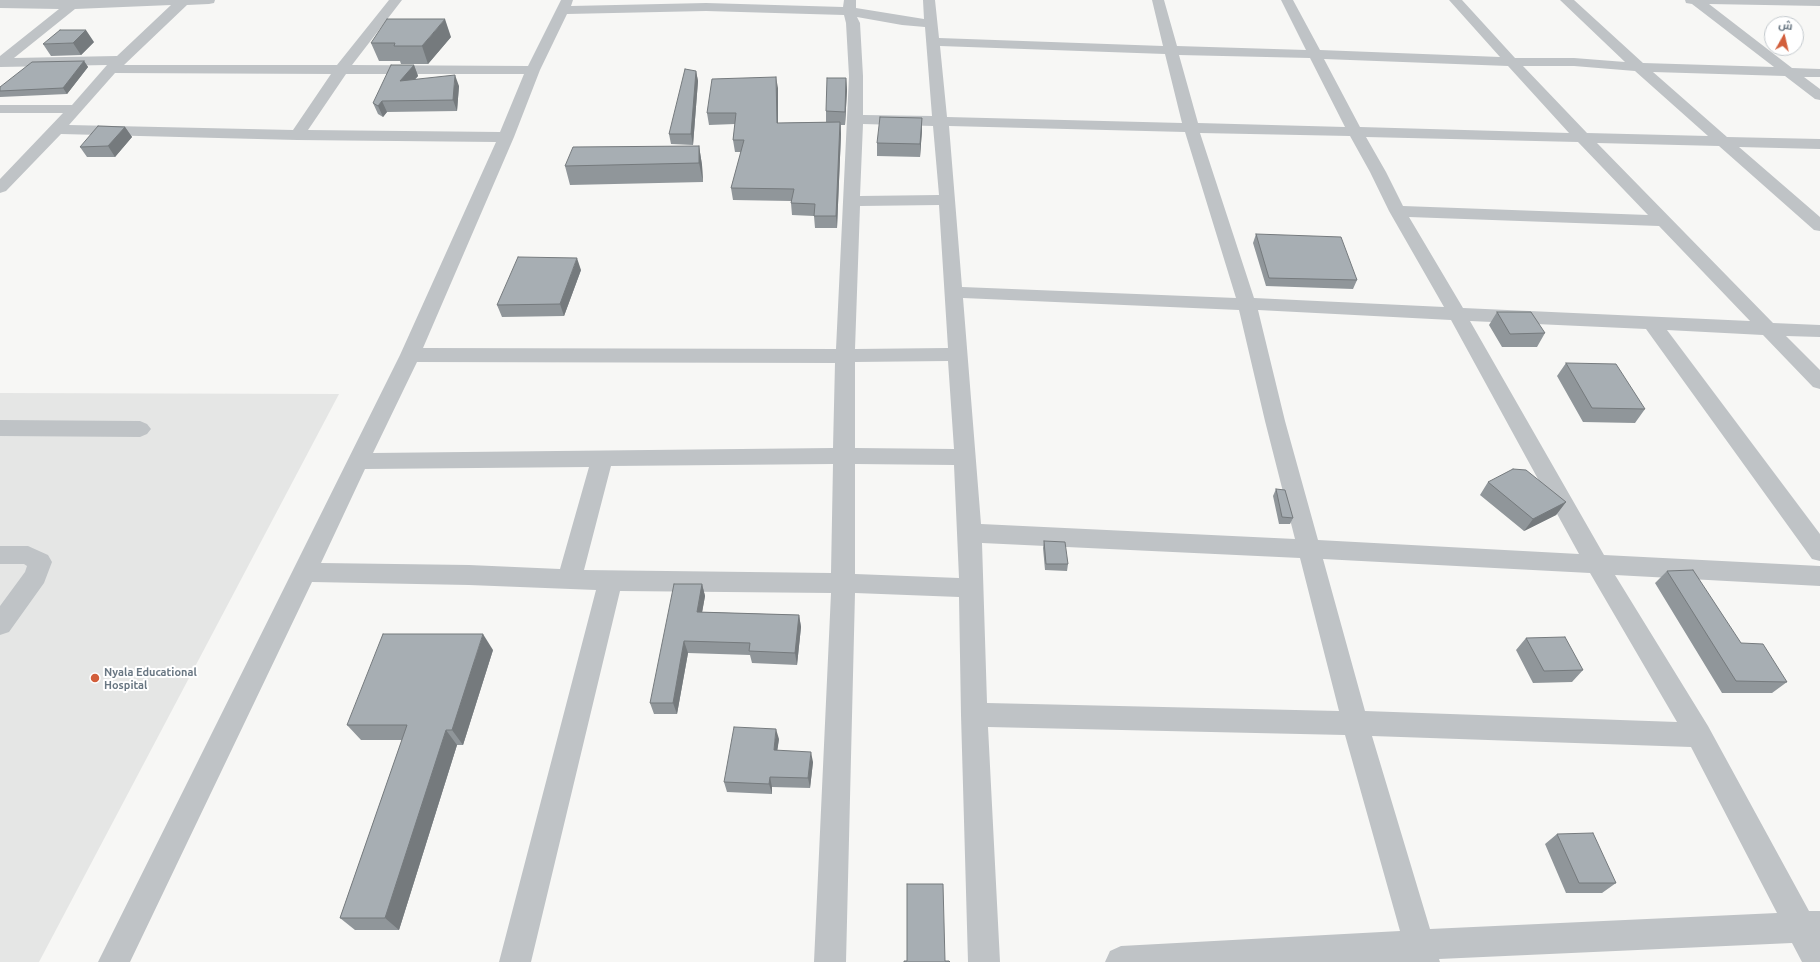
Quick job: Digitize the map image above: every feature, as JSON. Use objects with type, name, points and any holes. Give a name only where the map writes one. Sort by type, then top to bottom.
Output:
[{"type":"street","points":[[0,188],[76,109],[116,64],[183,0]]},
{"type":"street","points":[[0,4],[72,5],[209,0]]},
{"type":"street","points":[[297,135],[341,70],[396,0]]},
{"type":"street","points":[[929,0],[931,33],[943,138],[966,457],[970,533],[974,715],[984,962]]},
{"type":"street","points":[[1158,0],[1191,127],[1247,304],[1277,428],[1355,723],[1421,954]]},
{"type":"street","points":[[1287,0],[1397,211],[1457,314],[1598,566],[1699,735],[1810,927],[1819,962]]},
{"type":"street","points":[[1455,0],[1549,103],[1584,137],[1820,382]]},
{"type":"street","points":[[1566,0],[1639,67],[1820,226]]},
{"type":"street","points":[[1685,0],[1820,2]]},
{"type":"street","points":[[1696,0],[1820,96]]},
{"type":"street","points":[[114,962],[410,355],[506,137],[533,70],[564,5],[706,3],[850,5],[931,33],[1171,50],[1513,62],[1574,62],[1639,67],[1820,73]]},
{"type":"street","points":[[72,5],[0,63],[116,64],[341,70],[533,70]]},
{"type":"street","points":[[830,962],[842,583],[844,356],[856,76],[853,23],[850,5]]},
{"type":"street","points":[[0,109],[76,109]]},
{"type":"street","points":[[855,118],[1820,144]]},
{"type":"street","points":[[56,129],[297,135],[506,137]]},
{"type":"street","points":[[851,201],[947,200]]},
{"type":"street","points":[[1397,211],[1665,222]]},
{"type":"street","points":[[953,292],[1247,304],[1820,331]]},
{"type":"street","points":[[1652,323],[1820,552]]},
{"type":"street","points":[[410,355],[844,356],[959,354]]},
{"type":"street","points":[[0,428],[140,429]]},
{"type":"street","points":[[358,461],[844,456],[966,457]]},
{"type":"street","points":[[569,580],[602,459]]},
{"type":"street","points":[[970,533],[1309,549],[1598,566],[1820,576]]},
{"type":"street","points":[[0,555],[28,555],[40,562],[36,576],[0,625]]},
{"type":"street","points":[[304,572],[610,581],[842,583],[971,588]]},
{"type":"street","points":[[515,962],[610,581]]},
{"type":"street","points":[[974,715],[1355,723],[1699,735]]},
{"type":"street","points":[[1121,962],[1421,954],[1810,927]]},
{"type":"shaded area","name":"Nyala Educational Hospital","points":[[0,393],[339,394],[39,962],[0,962]]},
{"type":"building","points":[[387,19],[445,19],[422,46],[394,46],[395,43],[371,43]]},
{"type":"building","points":[[60,30],[86,30],[73,43],[43,44]]},
{"type":"building","points":[[84,61],[63,88],[0,91],[0,87],[32,62]]},
{"type":"building","points":[[391,65],[414,65],[400,81],[455,75],[453,100],[382,101],[378,106],[373,103]]},
{"type":"building","points":[[685,69],[696,71],[691,134],[669,134]]},
{"type":"building","points":[[776,77],[777,123],[840,122],[836,216],[814,216],[815,204],[791,203],[794,189],[731,188],[744,140],[733,140],[736,113],[707,113],[712,79]]},
{"type":"building","points":[[827,78],[846,78],[845,112],[826,111]]},
{"type":"building","points":[[880,117],[922,118],[920,144],[877,143]]},
{"type":"building","points":[[98,126],[125,127],[108,146],[80,147]]},
{"type":"building","points":[[699,146],[699,163],[565,166],[573,147]]},
{"type":"building","points":[[1256,234],[1341,237],[1357,280],[1269,278]]},
{"type":"building","points":[[518,257],[577,258],[560,304],[497,305]]},
{"type":"building","points":[[1497,312],[1531,312],[1545,333],[1510,334]]},
{"type":"building","points":[[1566,363],[1616,364],[1645,409],[1592,408]]},
{"type":"building","points":[[1513,469],[1526,470],[1566,502],[1533,519],[1488,482]]},
{"type":"building","points":[[1276,489],[1285,490],[1293,518],[1282,517]]},
{"type":"building","points":[[1044,541],[1065,542],[1068,564],[1046,564]]},
{"type":"building","points":[[1693,570],[1741,643],[1763,644],[1787,682],[1736,681],[1667,571]]},
{"type":"building","points":[[674,584],[702,584],[697,612],[799,615],[795,653],[749,651],[750,643],[684,641],[673,703],[650,703]]},
{"type":"building","points":[[383,634],[483,634],[452,730],[446,730],[385,918],[340,918],[407,725],[347,725]]},
{"type":"building","points":[[1565,637],[1583,670],[1544,671],[1526,638]]},
{"type":"building","points":[[734,727],[776,729],[774,750],[811,752],[808,778],[770,777],[769,784],[724,782]]},
{"type":"building","points":[[1593,833],[1616,883],[1579,883],[1557,834]]},
{"type":"building","points":[[907,884],[943,884],[945,961],[950,962],[904,962],[907,961]]},
{"type":"place","name":"Nyala Educational Hospital","points":[[95,678]]}]
